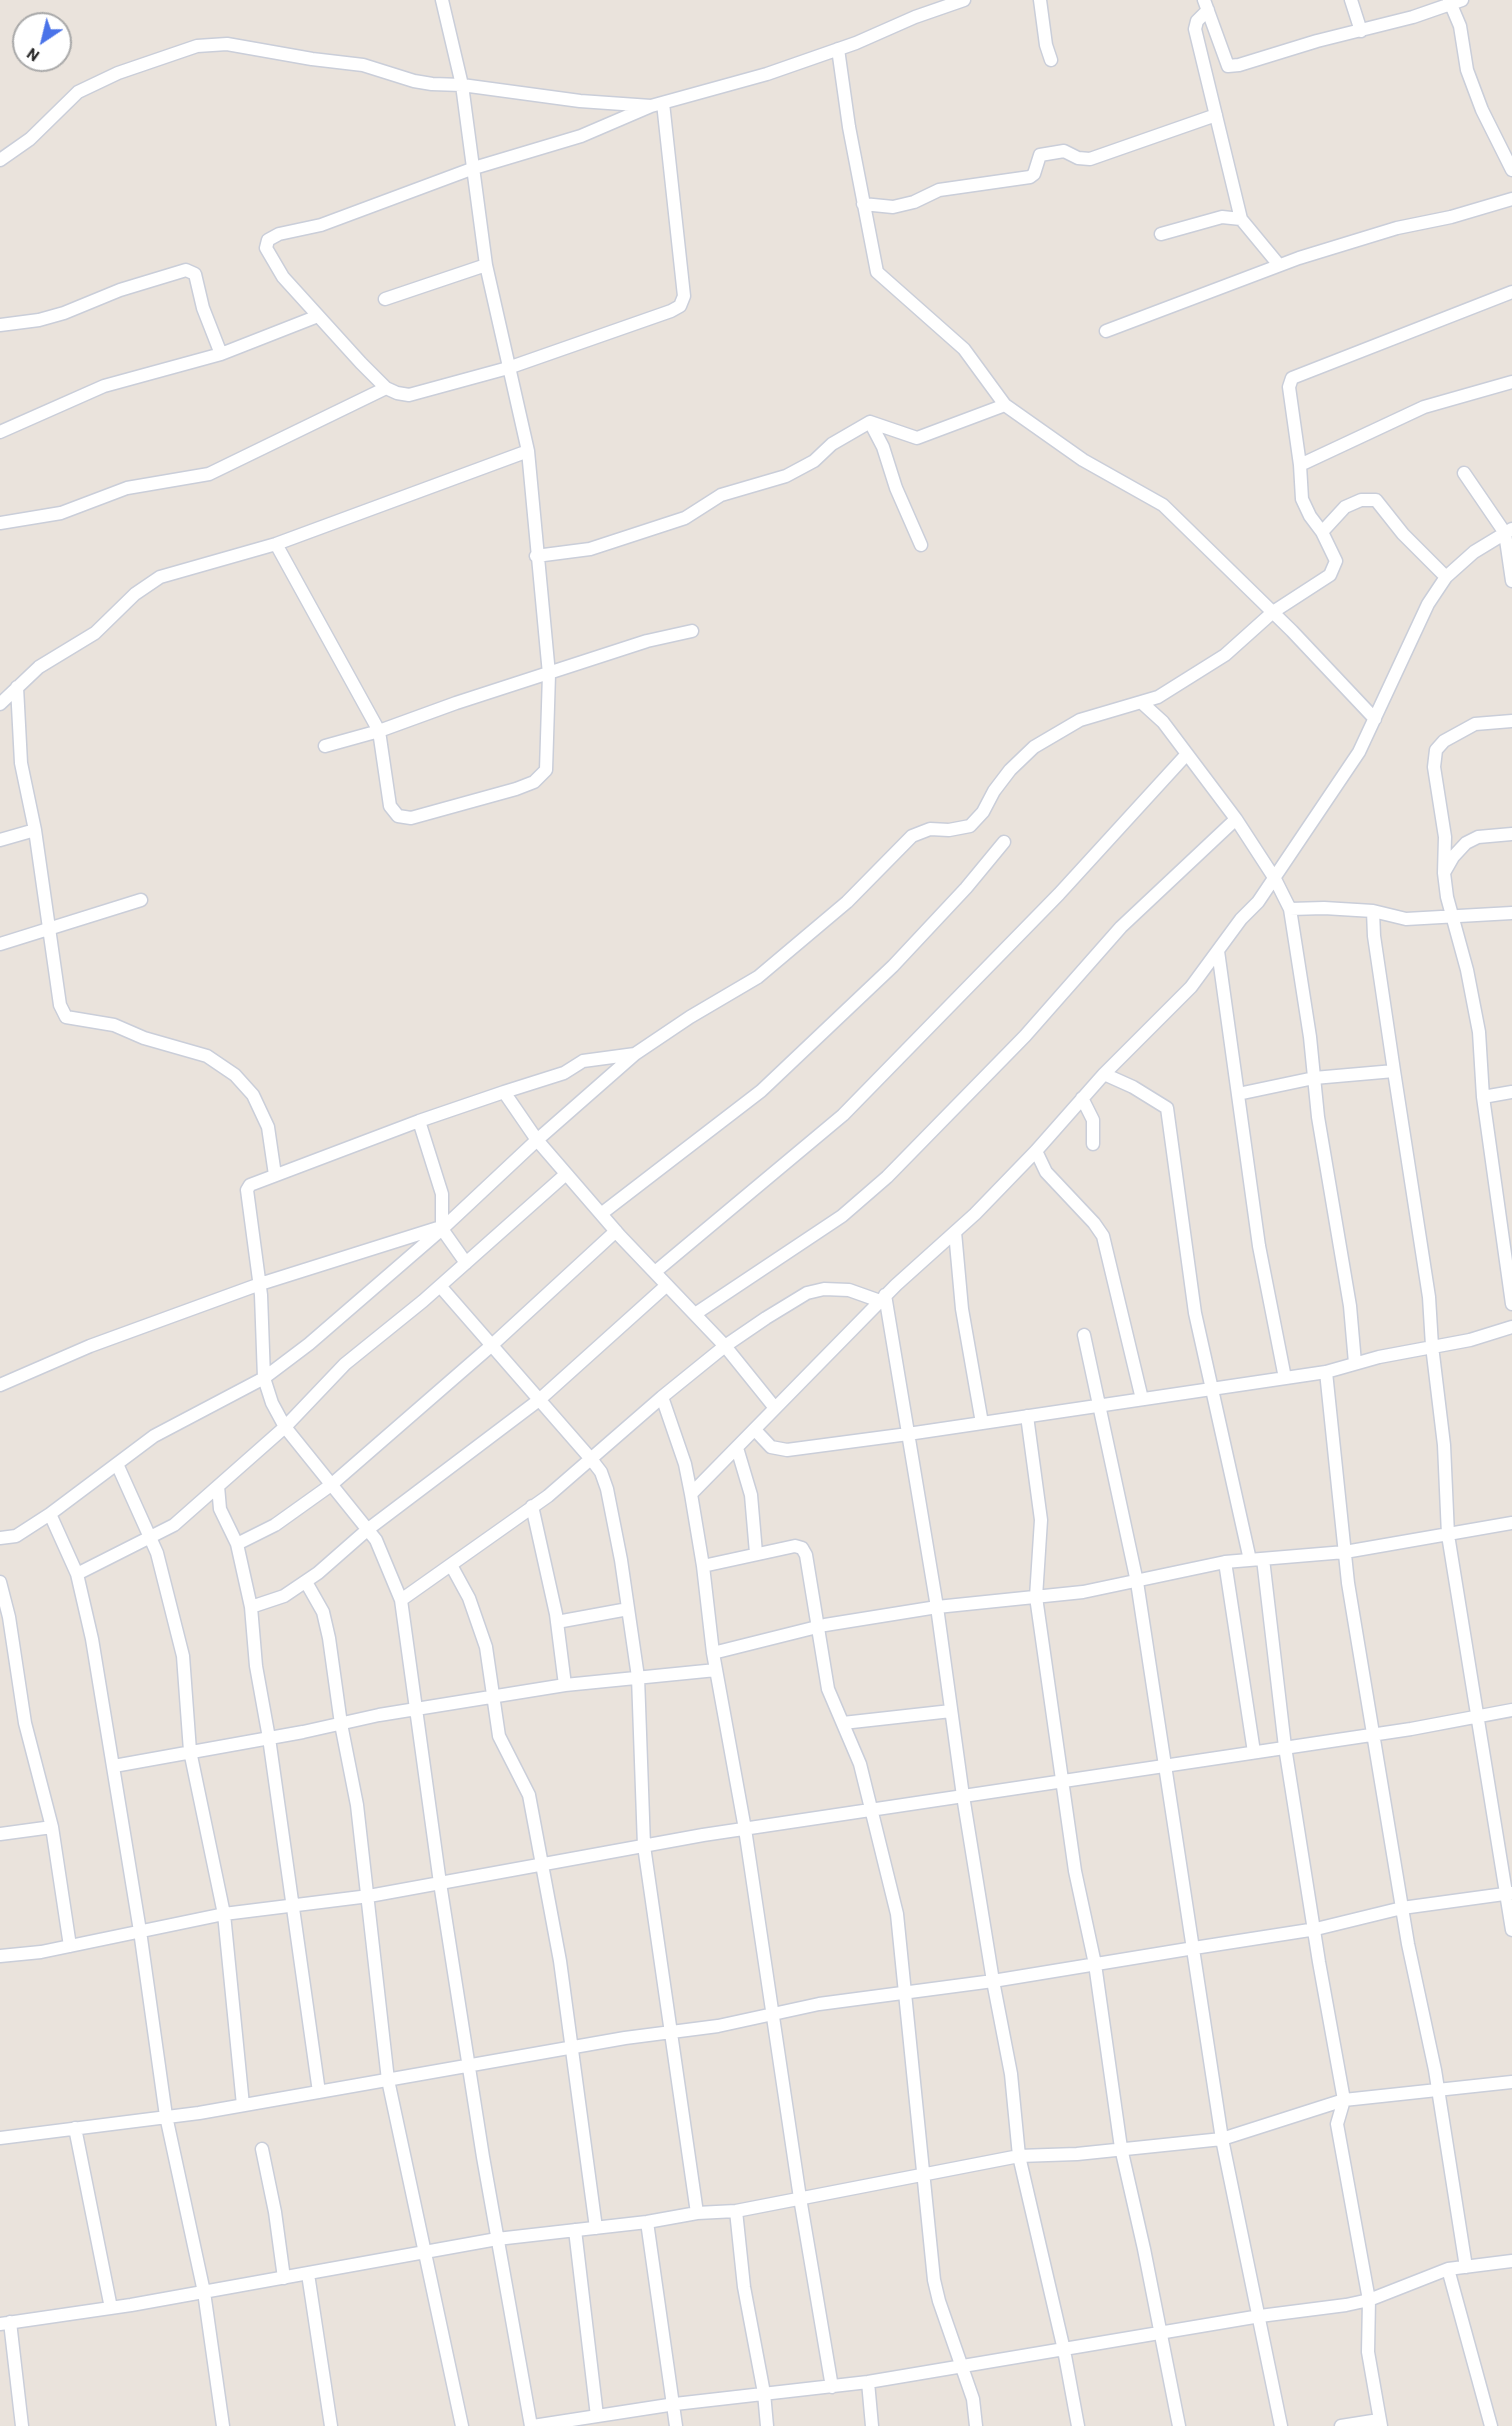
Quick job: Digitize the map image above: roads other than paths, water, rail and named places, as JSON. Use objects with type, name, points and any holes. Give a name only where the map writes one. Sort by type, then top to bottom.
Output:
[{"type":"street","points":[[276,544],[379,731],[390,806],[398,816],[411,818],[516,789],[534,782],[546,770],[549,674],[536,556],[528,451],[486,265],[462,85],[442,0]]},
{"type":"street","points":[[657,104],[684,296],[680,306],[508,368],[409,395],[386,388],[318,316],[272,261],[266,248],[268,240],[279,234],[321,225],[474,168],[580,136],[657,104],[767,74],[964,0]]},
{"type":"street","points":[[1040,0],[1046,45],[1051,60]]},
{"type":"street","points":[[1351,0],[1361,31]]},
{"type":"street","points":[[1207,72],[1361,31],[1454,2],[1465,47],[1467,70],[1482,110],[1512,170]]},
{"type":"street","points":[[1206,5],[1228,66]]},
{"type":"street","points":[[1206,5],[1195,29],[1241,219],[1279,265]]},
{"type":"street","points":[[0,160],[30,139],[78,92],[118,73],[197,46],[227,44],[312,59],[363,65],[414,81],[580,101],[657,104]]},
{"type":"street","points":[[838,49],[863,204],[877,272],[964,349],[1005,405],[1083,460],[1163,505],[1273,612],[1375,719]]},
{"type":"street","points":[[863,204],[893,207],[914,202],[939,190],[1030,177],[1034,174],[1040,155],[1064,151],[1078,158],[1090,159],[1216,115]]},
{"type":"street","points":[[1106,331],[1279,265],[1397,228],[1451,217],[1512,199]]},
{"type":"street","points":[[1161,234],[1222,217],[1241,219]]},
{"type":"street","points":[[385,298],[486,265]]},
{"type":"street","points":[[0,325],[39,320],[64,313],[120,290],[186,270],[195,274],[203,308],[221,354]]},
{"type":"street","points":[[0,1538],[16,1536],[182,1420],[264,1378],[309,1344],[635,1054],[690,1017],[758,977],[847,902],[912,836],[930,829],[949,830],[970,826],[983,812],[994,791],[1010,770],[1034,747],[1080,720],[1158,697],[1225,655],[1273,612],[1330,575],[1336,561],[1302,499],[1300,465],[1289,387],[1292,378],[1512,292]]},
{"type":"street","points":[[0,432],[104,386],[221,354],[318,316]]},
{"type":"street","points":[[1300,465],[1424,407],[1512,382]]},
{"type":"street","points":[[0,523],[61,513],[127,488],[209,474],[386,388]]},
{"type":"street","points":[[536,556],[590,549],[685,518],[721,495],[786,476],[814,461],[832,444],[870,422],[917,438],[1005,405]]},
{"type":"street","points":[[870,422],[883,447],[896,488],[921,545]]},
{"type":"street","points":[[0,704],[39,668],[94,633],[135,594],[160,578],[276,544],[528,451]]},
{"type":"street","points":[[1464,473],[1508,531],[1512,580]]},
{"type":"street","points":[[1322,532],[1345,507],[1361,500],[1376,500],[1403,534],[1446,577]]},
{"type":"street","points":[[691,1494],[756,1431],[775,1408],[883,1298],[955,1232],[1036,1151],[1104,1074],[1191,987],[1275,879],[1359,752],[1428,604],[1446,577],[1474,552],[1508,531]]},
{"type":"street","points":[[325,746],[379,731],[456,703],[647,641],[693,632]]},
{"type":"street","points":[[17,687],[21,763],[35,830],[60,1005],[66,1017],[76,1020],[92,1019],[114,1025],[144,1038],[207,1056],[235,1075],[253,1095],[268,1127],[274,1175]]},
{"type":"street","points":[[1141,702],[1163,722],[1236,819],[1275,879],[1290,909],[1318,1117],[1350,1306],[1355,1364]]},
{"type":"street","points":[[1512,721],[1475,724],[1444,741],[1436,750],[1434,767],[1445,837],[1444,873],[1452,918],[1467,970],[1479,1032],[1482,1097],[1512,1304]]},
{"type":"street","points":[[655,1272],[843,1115],[1059,894],[1186,755]]},
{"type":"street","points":[[695,1314],[842,1216],[887,1177],[1025,1036],[1121,927],[1236,819]]},
{"type":"street","points":[[0,840],[35,830]]},
{"type":"street","points":[[1444,873],[1453,857],[1466,843],[1478,837],[1512,834]]},
{"type":"street","points":[[601,1214],[761,1091],[893,966],[966,888],[1004,842]]},
{"type":"street","points":[[0,944],[141,900]]},
{"type":"street","points":[[1290,909],[1324,908],[1373,911],[1406,919],[1512,914]]},
{"type":"street","points":[[1373,911],[1394,1071],[1430,1297],[1432,1346],[1444,1444],[1448,1535],[1476,1717],[1509,1893],[1512,1930]]},
{"type":"street","points":[[1218,951],[1259,1246],[1285,1378]]},
{"type":"street","points":[[635,1054],[583,1061],[564,1072],[419,1121],[274,1175],[250,1185],[247,1190],[260,1284],[264,1378],[272,1403],[285,1427],[376,1540],[401,1600],[440,1883],[497,2239],[532,2426],[559,2424],[675,2404],[868,2382],[1260,2316],[1369,2300],[1448,2270],[1512,2261]]},
{"type":"street","points":[[1238,1094],[1314,1078],[1394,1071]]},
{"type":"street","points":[[1104,1074],[1133,1087],[1167,1108],[1195,1312],[1212,1389],[1256,1559],[1316,1929],[1319,1962],[1344,2100],[1337,2124],[1369,2300],[1368,2352],[1380,2423],[1341,2426]]},
{"type":"street","points":[[504,1092],[537,1140],[566,1174],[615,1231],[725,1346],[775,1408]]},
{"type":"street","points":[[1482,1097],[1512,1092]]},
{"type":"street","points":[[1082,1098],[1093,1120],[1094,1144]]},
{"type":"street","points":[[419,1121],[442,1194],[442,1228],[466,1263]]},
{"type":"street","points":[[1036,1151],[1046,1172],[1094,1223],[1103,1236],[1142,1399]]},
{"type":"street","points":[[77,1574],[174,1525],[285,1427],[345,1364],[440,1286],[566,1174]]},
{"type":"street","points":[[0,1385],[90,1346],[260,1284],[442,1228]]},
{"type":"street","points":[[237,1544],[275,1525],[332,1485],[492,1345],[615,1231]]},
{"type":"street","points":[[955,1232],[962,1309],[982,1423]]},
{"type":"street","points":[[250,1607],[284,1596],[306,1582],[367,1530],[539,1400],[667,1285]]},
{"type":"street","points":[[440,1286],[591,1459],[601,1472],[606,1489],[638,1677],[644,1846],[697,2213]]},
{"type":"street","points":[[401,1600],[532,1506],[725,1346],[807,1293],[824,1289],[849,1290],[883,1298]]},
{"type":"street","points":[[883,1298],[937,1606],[963,1796],[993,1981],[1011,2074],[1019,2156],[1064,2350],[1078,2426]]},
{"type":"street","points":[[756,1431],[771,1447],[787,1450],[908,1434],[1326,1372],[1432,1346],[1470,1340],[1512,1327]]},
{"type":"street","points":[[1084,1335],[1137,1582],[1163,1765],[1194,1948],[1222,2139],[1281,2426]]},
{"type":"street","points":[[1326,1372],[1345,1552],[1402,1908],[1438,2088],[1466,2267]]},
{"type":"street","points":[[662,1398],[685,1464],[691,1494],[703,1566],[713,1653],[745,1829],[800,2198],[832,2387]]},
{"type":"street","points":[[1027,1416],[1041,1520],[1036,1597],[1062,1781],[1076,1871],[1095,1964],[1121,2148],[1179,2426]]},
{"type":"street","points":[[737,1448],[751,1495],[756,1553]]},
{"type":"street","points":[[117,1464],[151,1537],[183,1656],[190,1751],[224,1914],[243,2105]]},
{"type":"street","points":[[219,1486],[220,1509],[237,1544],[250,1607],[256,1666],[269,1738],[291,1907],[319,2092]]},
{"type":"street","points":[[532,1506],[557,1622],[565,1685]]},
{"type":"street","points":[[50,1514],[77,1574],[92,1639],[140,1931],[166,2116],[204,2292],[223,2426]]},
{"type":"street","points":[[713,1653],[818,1627],[937,1606],[1036,1597],[1137,1582],[1225,1562],[1345,1552],[1512,1523]]},
{"type":"street","points":[[703,1566],[795,1546],[802,1548],[806,1555],[828,1689],[860,1764],[897,1914],[907,2034],[925,2173],[934,2280],[973,2399],[976,2426]]},
{"type":"street","points":[[1225,1562],[1254,1752]]},
{"type":"street","points":[[451,1565],[469,1598],[486,1647],[499,1736],[529,1795],[544,1864],[596,2228]]},
{"type":"street","points":[[0,1582],[5,1631],[25,1723],[52,1827],[70,1946]]},
{"type":"street","points":[[306,1582],[327,1625],[341,1724],[357,1805],[388,2080],[462,2426]]},
{"type":"street","points":[[557,1622],[628,1609]]},
{"type":"street","points":[[114,1766],[565,1685],[716,1670]]},
{"type":"street","points":[[1,1953],[70,1946],[224,1914],[369,1896],[745,1829],[1374,1734],[1512,1710]]},
{"type":"street","points":[[843,1723],[951,1711]]},
{"type":"street","points":[[0,1834],[52,1827]]},
{"type":"street","points":[[0,2138],[243,2105],[669,2031],[718,2026],[819,2004],[993,1981],[1316,1929],[1402,1908],[1509,1893]]},
{"type":"street","points":[[22,2426],[5,2323],[111,2308],[497,2239],[648,2223],[697,2213],[736,2211],[1019,2156],[1077,2154],[1222,2139],[1344,2100],[1438,2088],[1512,2082]]},
{"type":"street","points":[[75,2128],[111,2308]]},
{"type":"street","points":[[262,2149],[275,2212],[284,2278]]},
{"type":"street","points":[[736,2211],[744,2287],[764,2393],[767,2426]]},
{"type":"street","points":[[648,2223],[675,2404],[676,2426]]},
{"type":"street","points":[[575,2230],[597,2416]]},
{"type":"street","points":[[1448,2270],[1478,2371],[1491,2426]]},
{"type":"street","points":[[308,2274],[331,2426]]},
{"type":"street","points":[[868,2382],[872,2426]]}]
